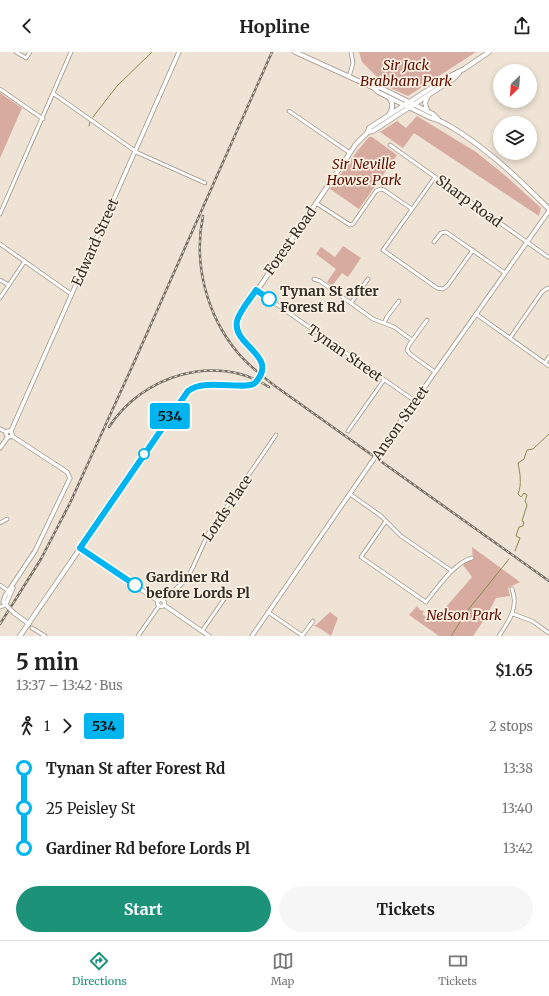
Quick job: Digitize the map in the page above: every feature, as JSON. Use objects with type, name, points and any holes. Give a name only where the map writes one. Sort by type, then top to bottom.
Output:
[{"type":"main road","points":[[295,52],[374,88],[379,88],[433,114],[438,119],[470,139],[494,157],[518,178],[549,210]]},
{"type":"main road","name":"Forest Road","points":[[368,132],[373,131],[410,108],[489,52]]},
{"type":"main road","name":"Forest Road","points":[[80,548],[188,391],[192,388],[202,386],[222,384],[248,386],[256,382],[263,368],[262,361],[240,334],[237,326],[239,316],[350,153],[362,137],[368,132],[369,128],[448,77],[464,69]]},
{"type":"main road","points":[[374,88],[378,92],[410,108],[431,118],[438,119]]},
{"type":"main road","points":[[427,111],[425,103],[430,94]]},
{"type":"main road","points":[[389,116],[392,108],[390,98]]},
{"type":"main road","points":[[20,636],[80,548]]},
{"type":"street","points":[[16,52],[26,58],[30,52]]},
{"type":"street","points":[[0,214],[54,94],[71,52]]},
{"type":"street","name":"Edward Street","points":[[0,448],[9,434],[179,52]]},
{"type":"street","points":[[349,77],[353,63],[351,52]]},
{"type":"street","points":[[0,89],[43,119]]},
{"type":"street","points":[[54,94],[135,151],[205,183]]},
{"type":"street","points":[[289,112],[350,153]]},
{"type":"street","name":"Sharp Road","points":[[390,145],[548,257]]},
{"type":"street","points":[[435,176],[383,250],[437,288],[443,289],[448,285],[473,250]]},
{"type":"street","points":[[316,203],[350,225],[354,224],[376,191],[381,189],[412,209]]},
{"type":"street","name":"Anson Street","points":[[252,636],[371,463],[549,210]]},
{"type":"street","points":[[434,242],[441,233],[446,232],[505,273]]},
{"type":"street","points":[[0,244],[72,294]]},
{"type":"street","points":[[0,298],[25,261]]},
{"type":"street","points":[[314,279],[320,281],[373,319],[396,328],[412,340]]},
{"type":"street","points":[[351,303],[368,279]]},
{"type":"street","points":[[0,280],[9,286]]},
{"type":"street","points":[[510,338],[542,292],[546,288],[549,288]]},
{"type":"street","name":"Tynan Street","points":[[256,290],[415,401]]},
{"type":"street","points":[[384,323],[399,301]]},
{"type":"street","points":[[476,314],[549,366]]},
{"type":"street","points":[[427,320],[412,340],[408,347],[408,352],[435,372]]},
{"type":"street","points":[[545,363],[549,357]]},
{"type":"street","points":[[348,431],[384,380]]},
{"type":"street","points":[[0,429],[67,472],[70,477],[35,551],[14,584],[4,604]]},
{"type":"street","name":"Lords Place","points":[[163,600],[186,580],[208,534],[276,434]]},
{"type":"street","points":[[350,494],[381,516],[402,536],[452,571]]},
{"type":"street","points":[[0,523],[7,519]]},
{"type":"street","points":[[386,521],[360,557],[426,602]]},
{"type":"street","points":[[80,548],[158,601],[157,603],[159,606]]},
{"type":"street","points":[[423,606],[452,571],[463,561],[472,558]]},
{"type":"street","points":[[0,585],[10,591]]},
{"type":"street","points":[[0,585],[4,590],[4,604]]},
{"type":"street","points":[[499,636],[513,614],[515,600],[512,589]]},
{"type":"street","points":[[5,596],[10,591]]},
{"type":"street","points":[[202,631],[227,595]]},
{"type":"street","points":[[158,601],[163,600],[164,605],[209,636]]},
{"type":"street","points":[[4,604],[29,624]]},
{"type":"street","points":[[138,636],[159,606],[164,605]]},
{"type":"street","points":[[268,612],[302,636],[313,621]]},
{"type":"street","points":[[513,614],[532,621],[549,633]]},
{"type":"street","points":[[32,628],[45,636]]},
{"type":"green space","name":"Sir Jack Brabham Park","points":[[359,52],[476,52],[408,96],[386,86],[362,62]]},
{"type":"green space","points":[[0,93],[22,108],[0,158]]},
{"type":"green space","points":[[417,116],[476,152],[507,177],[541,208],[539,216],[414,133],[403,148],[380,132],[397,121],[406,128]]},
{"type":"green space","name":"Sir Neville Howse Park","points":[[369,137],[372,137],[397,155],[359,209],[330,189]]},
{"type":"green space","points":[[343,246],[361,258],[348,277],[342,273],[332,286],[327,282],[336,269],[316,254],[321,247],[335,257]]},
{"type":"green space","name":"Nelson Park","points":[[472,547],[520,582],[508,588],[510,596],[496,598],[486,617],[473,636],[439,636],[409,615],[417,606],[420,610],[424,611],[422,614],[433,622],[472,577],[463,565],[468,561],[473,560]]},
{"type":"green space","points":[[330,612],[338,618],[331,636],[313,625],[316,625]]},
{"type":"waterway","points":[[93,117],[117,86],[152,52]]},
{"type":"waterway","points":[[89,126],[90,122]]},
{"type":"waterway","points":[[515,551],[520,538],[516,536],[519,527],[523,526],[524,522],[522,521],[527,505],[525,501],[527,495],[524,493],[521,497],[518,494],[520,482],[518,463],[524,459],[527,450],[533,449],[549,434]]},
{"type":"waterway","points":[[451,636],[468,610],[509,559]]},
{"type":"railway","points":[[0,624],[41,559],[70,503],[272,52]]},
{"type":"railway","points":[[203,216],[200,234],[200,252],[205,289],[218,323],[242,358],[275,386],[549,581]]},
{"type":"railway","points":[[109,427],[123,409],[140,394],[160,383],[181,375],[203,371],[226,371],[248,377],[269,387]]},
{"type":"bus line","name":"534","points":[[135,585],[80,548],[188,391],[192,388],[213,384],[252,386],[255,384],[263,371],[262,361],[240,334],[237,322],[239,316],[256,290],[269,299]]},
{"type":"place","name":"Tynan St after Forest Rd","points":[[269,299]]},
{"type":"place","name":"Gardiner Rd before Lords Pl","points":[[135,585]]}]
